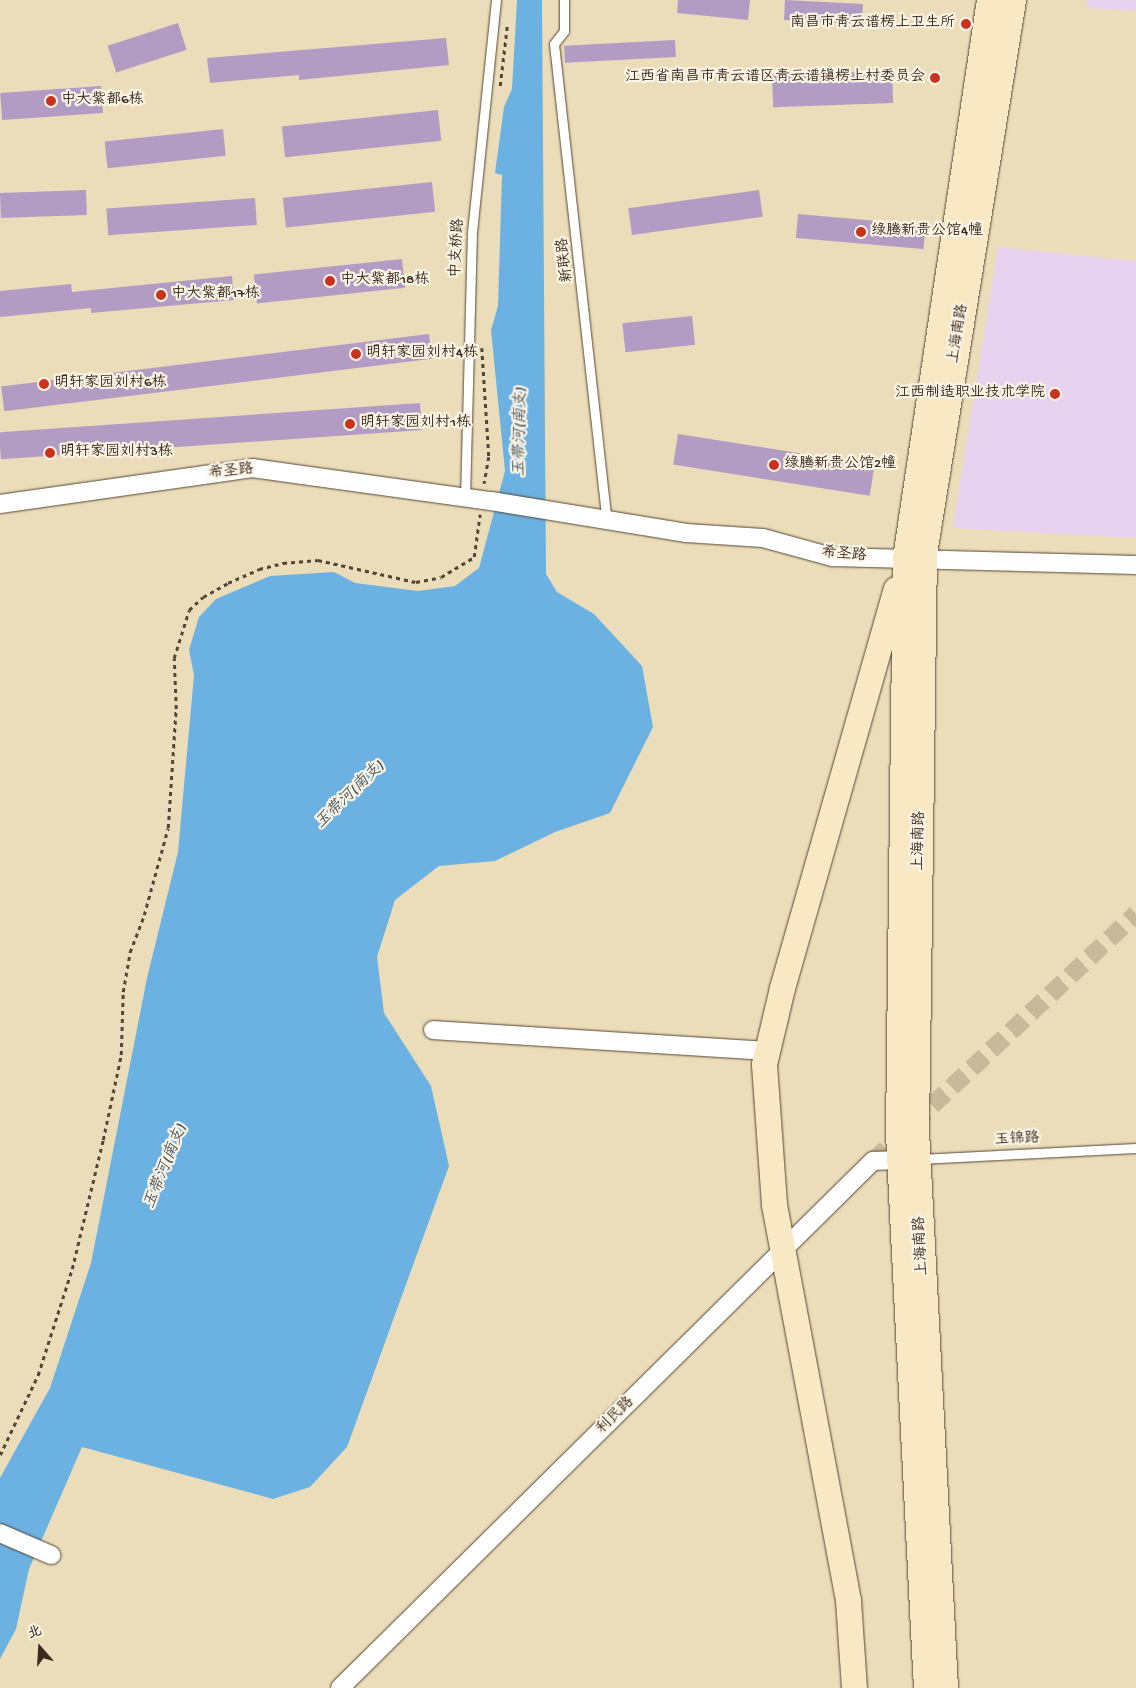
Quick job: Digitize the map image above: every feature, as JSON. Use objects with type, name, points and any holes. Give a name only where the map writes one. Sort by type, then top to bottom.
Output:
[{"type":"main road","name":"上海南路","points":[[926,1688],[908,1159],[914,558],[989,0]]},
{"type":"main road","name":"上海南路","points":[[854,1688],[848,1600],[785,1250],[774,1204],[764,1064],[782,988],[914,558],[1013,0]]},
{"type":"main road","name":"上海南路","points":[[908,1159],[945,1688]]},
{"type":"street","name":"希圣路","points":[[0,504],[252,468],[479,500],[686,533],[763,538],[832,557],[1136,565]]},
{"type":"street","points":[[433,1030],[767,1051]]},
{"type":"street","name":"利民路","points":[[340,1688],[873,1161],[908,1159]]},
{"type":"street","points":[[0,1533],[51,1555]]},
{"type":"lane","name":"中支桥路","points":[[479,500],[472,232],[496,0]]},
{"type":"lane","name":"新联路","points":[[564,0],[564,32],[554,44],[607,521]]},
{"type":"lane","name":"玉锦路","points":[[908,1159],[1136,1148]]},
{"type":"path","points":[[500,89],[507,18]]},
{"type":"path","points":[[0,1455],[38,1375],[72,1269],[103,1140],[121,1055],[123,992],[130,952],[144,916],[168,828],[176,709],[174,658],[189,610],[203,597],[228,583],[260,568],[283,563],[318,560],[416,582],[441,577],[474,557],[479,534],[479,500],[489,457],[482,342]]},
{"type":"shaded area","points":[[1087,0],[1136,0],[1136,11],[1086,8]]},
{"type":"shaded area","name":"江西制造职业技术学院","points":[[998,247],[1136,261],[1136,538],[953,528]]},
{"type":"water","name":"玉带河(南支)","points":[[517,0],[542,0],[546,574],[557,592],[594,614],[642,666],[653,727],[610,813],[555,832],[495,861],[439,866],[395,900],[377,957],[384,1013],[431,1086],[449,1166],[347,1447],[310,1487],[273,1499],[82,1447],[29,1569],[16,1629],[0,1659],[0,1478],[50,1388],[91,1263],[147,978],[178,852],[194,675],[189,650],[199,617],[216,599],[270,576],[334,572],[355,583],[418,591],[455,586],[479,568],[505,471],[491,330],[498,306],[502,175],[495,173],[504,107],[512,89]]},
{"type":"building","points":[[678,0],[750,0],[748,20],[677,13]]},
{"type":"building","points":[[785,0],[863,4],[862,24],[784,20]]},
{"type":"building","points":[[178,23],[187,50],[116,72],[108,46]]},
{"type":"building","points":[[446,38],[449,65],[299,80],[299,75],[210,83],[207,58]]},
{"type":"building","points":[[675,40],[676,57],[565,63],[564,46]]},
{"type":"building","points":[[892,71],[893,103],[773,107],[772,75]]},
{"type":"building","name":"中大紫都6栋","points":[[101,86],[103,113],[2,120],[0,93]]},
{"type":"building","points":[[438,110],[441,141],[285,157],[282,126]]},
{"type":"building","points":[[223,129],[226,156],[107,168],[105,141]]},
{"type":"building","points":[[432,182],[435,212],[286,228],[283,198]]},
{"type":"building","points":[[86,190],[87,215],[1,218],[0,193]]},
{"type":"building","points":[[759,190],[763,217],[632,235],[628,208]]},
{"type":"building","points":[[255,198],[257,225],[108,235],[106,208]]},
{"type":"building","name":"绿腾新贵公馆4幢","points":[[798,214],[926,225],[923,249],[796,238]]},
{"type":"building","name":"中大紫都18栋","points":[[402,259],[405,288],[257,303],[254,275]]},
{"type":"building","name":"中大紫都17栋","points":[[232,276],[234,300],[91,313],[91,308],[0,317],[0,291],[71,284],[72,292]]},
{"type":"building","points":[[692,316],[695,345],[625,352],[622,323]]},
{"type":"building","points":[[429,334],[432,359],[4,411],[1,387]]},
{"type":"building","points":[[420,403],[422,430],[1,459],[0,432]]},
{"type":"building","name":"绿腾新贵公馆2幢","points":[[678,434],[875,465],[870,496],[673,465]]},
{"type":"tunnel","points":[[873,1161],[1136,914]]},
{"type":"place","name":"南昌市青云谱楞上卫生所","points":[[966,24]]},
{"type":"place","name":"江西省南昌市青云谱区青云谱镇楞上村委员会","points":[[935,78]]},
{"type":"place","name":"中大紫都6栋","points":[[51,101]]},
{"type":"place","name":"绿腾新贵公馆4幢","points":[[861,232]]},
{"type":"place","name":"中大紫都18栋","points":[[330,281]]},
{"type":"place","name":"中大紫都17栋","points":[[161,295]]},
{"type":"place","name":"明轩家园刘村4栋","points":[[356,354]]},
{"type":"place","name":"明轩家园刘村6栋","points":[[44,384]]},
{"type":"place","name":"江西制造职业技术学院","points":[[1055,394]]},
{"type":"place","name":"明轩家园刘村1栋","points":[[350,424]]},
{"type":"place","name":"明轩家园刘村3栋","points":[[50,453]]},
{"type":"place","name":"绿腾新贵公馆2幢","points":[[774,465]]}]
